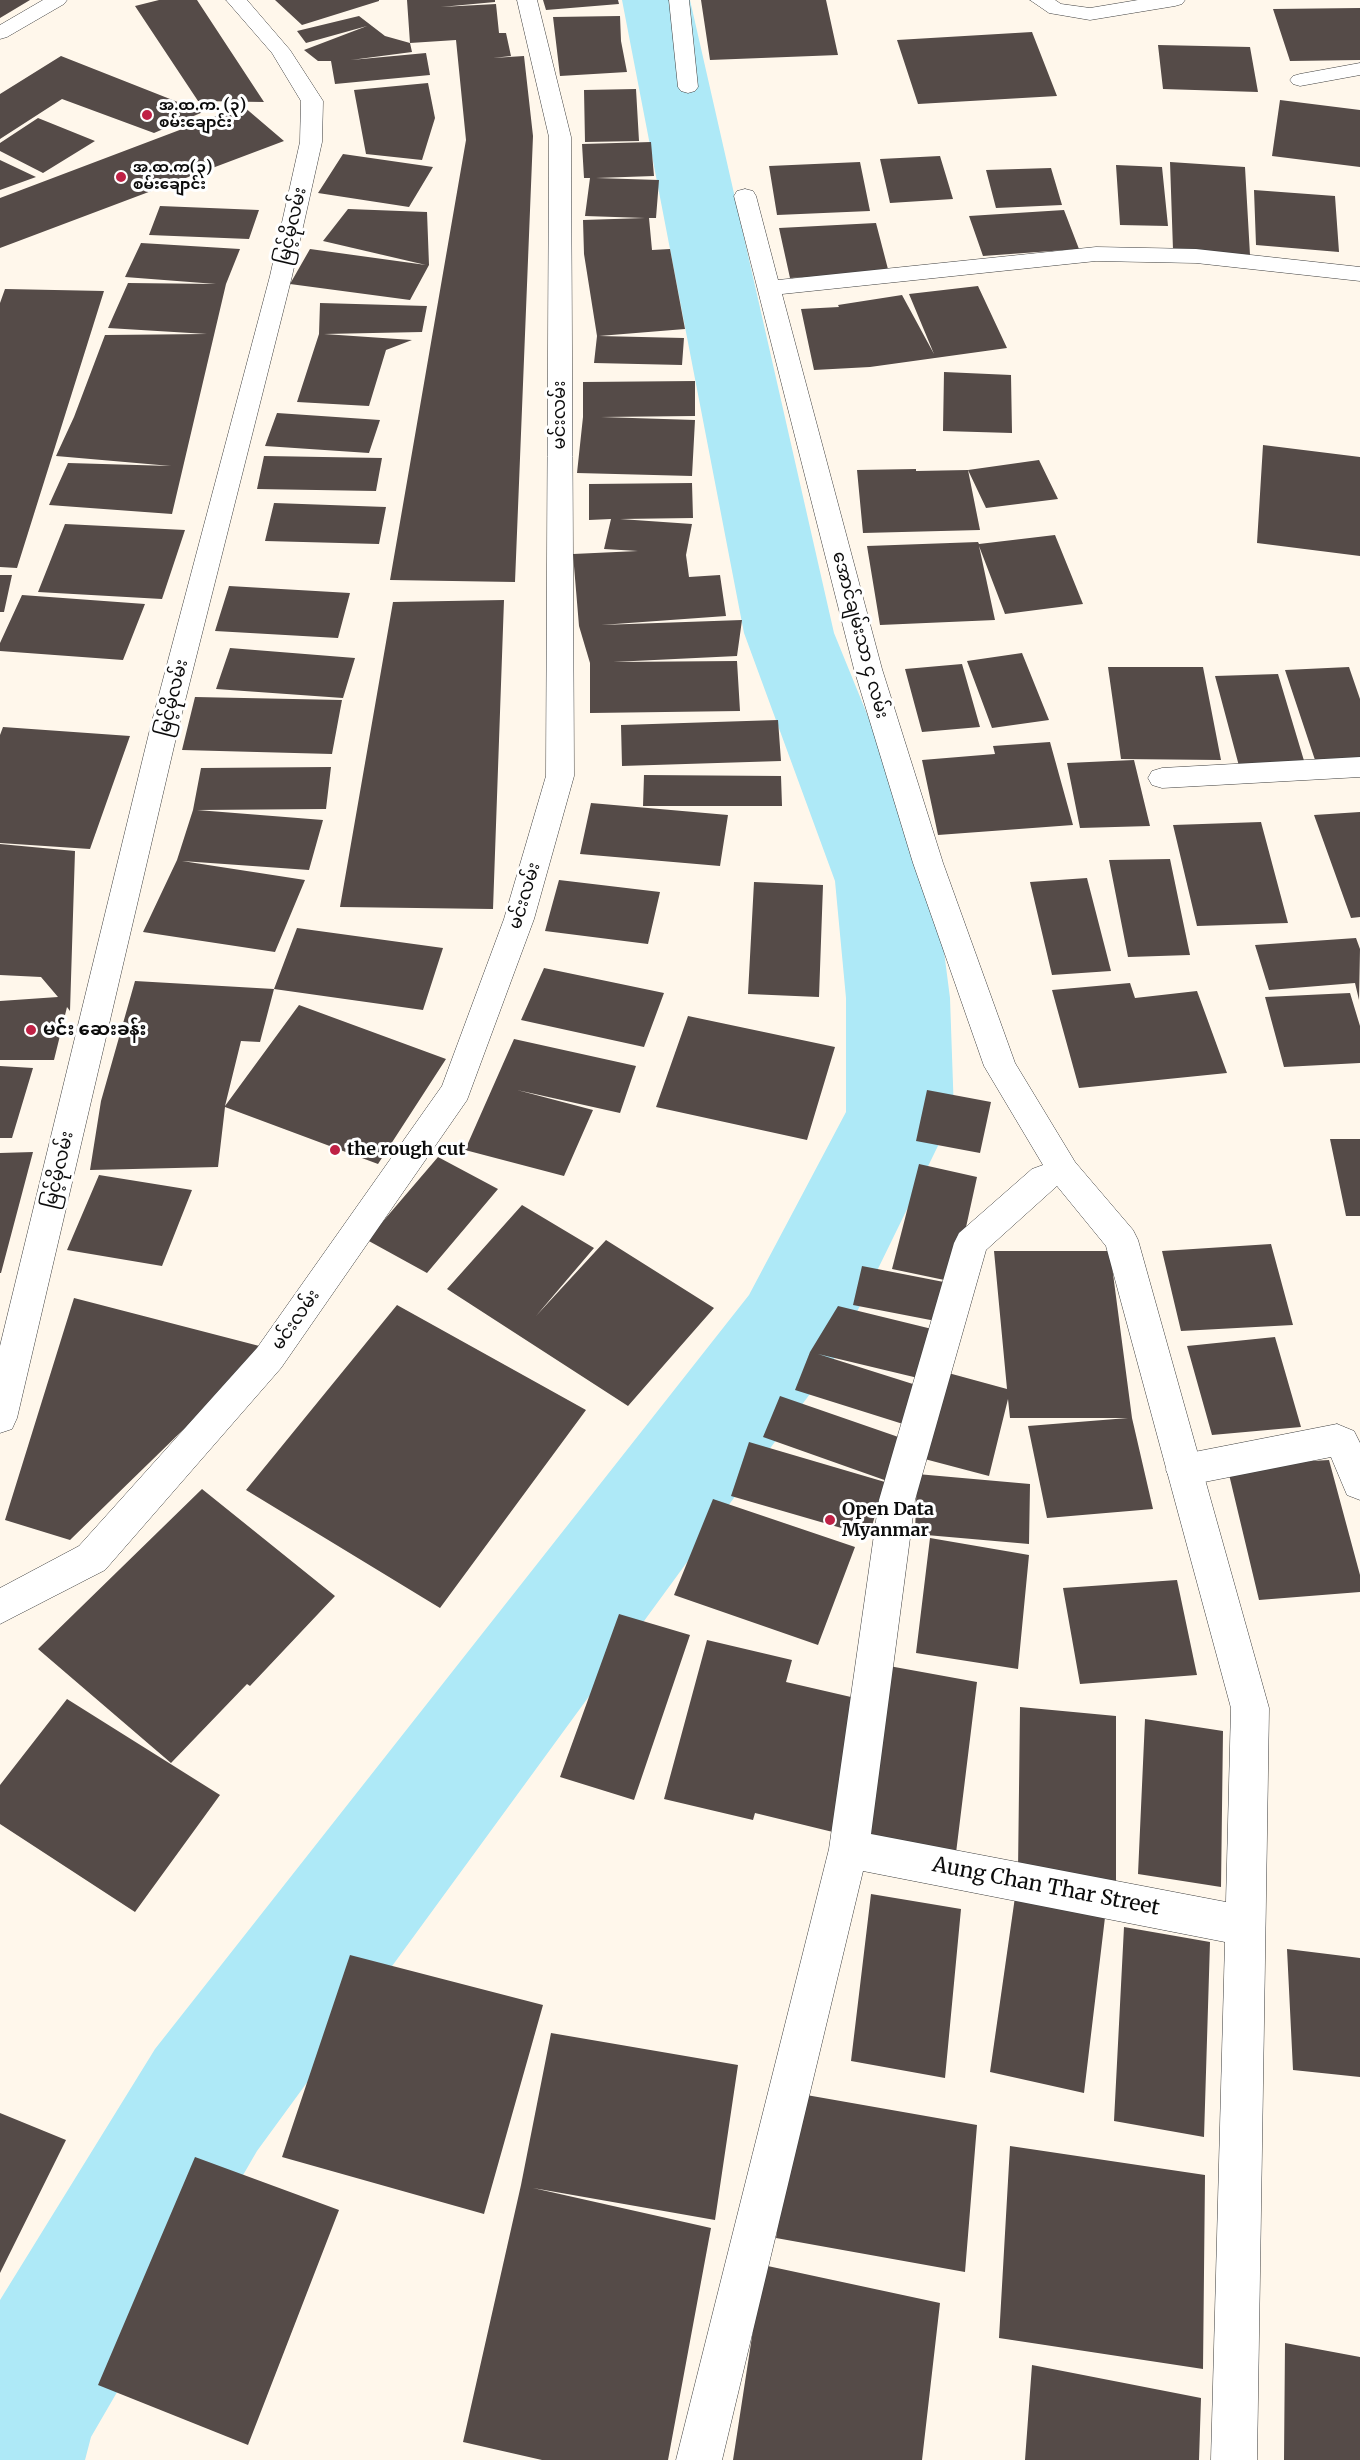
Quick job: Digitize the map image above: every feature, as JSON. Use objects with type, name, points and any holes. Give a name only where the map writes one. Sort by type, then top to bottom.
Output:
[{"type":"street","points":[[0,33],[57,0]]},
{"type":"street","name":"မြင့်မိုလမ်း","points":[[0,1418],[165,725],[281,276],[311,142],[312,101],[280,50],[236,0]]},
{"type":"street","name":"မင်းလမ်း","points":[[0,1607],[92,1558],[269,1358],[456,1091],[519,919],[560,776],[560,137],[527,0]]},
{"type":"street","points":[[679,0],[688,87]]},
{"type":"street","points":[[1040,0],[1056,9],[1090,14],[1175,0]]},
{"type":"street","points":[[1300,80],[1360,69]]},
{"type":"street","name":"အောင်ချမ်းသာ ၄ လမ်း","points":[[745,196],[868,669],[928,863],[1000,1066],[1064,1171],[1121,1240],[1250,1708],[1234,2460]]},
{"type":"street","points":[[769,288],[1096,254],[1196,256],[1360,274]]},
{"type":"street","points":[[1162,778],[1360,767]]},
{"type":"street","points":[[699,2460],[849,1849],[897,1500],[971,1243],[1043,1178],[1064,1171]]},
{"type":"street","points":[[1184,1470],[1337,1440],[1342,1442],[1360,1484]]},
{"type":"street","name":"Aung Chan Thar Street","points":[[849,1849],[1244,1926]]},
{"type":"building","points":[[0,0],[30,0],[0,18]]},
{"type":"building","points":[[159,0],[197,0],[264,102],[198,101],[135,6]]},
{"type":"building","points":[[275,0],[379,0],[379,1],[302,25]]},
{"type":"building","points":[[407,0],[495,0],[495,2],[441,7],[496,4],[499,33],[506,33],[511,56],[493,58],[524,56],[533,136],[515,582],[390,580],[466,140],[456,40],[410,43]]},
{"type":"building","points":[[543,0],[618,0],[619,4],[546,10]]},
{"type":"building","points":[[701,0],[826,0],[838,55],[710,60]]},
{"type":"building","points":[[1360,8],[1360,60],[1290,61],[1273,9]]},
{"type":"building","points":[[359,16],[385,36],[410,43],[412,52],[351,60],[426,53],[430,75],[335,84],[331,61],[318,61],[304,50],[367,26],[306,43],[297,31]]},
{"type":"building","points":[[620,16],[621,41],[627,72],[560,76],[553,17]]},
{"type":"building","points":[[1032,32],[1057,96],[918,104],[897,40]]},
{"type":"building","points":[[1158,45],[1250,47],[1258,92],[1163,89]]},
{"type":"building","points":[[61,56],[203,112],[154,133],[62,99],[0,139],[0,94]]},
{"type":"building","points":[[428,83],[435,118],[422,160],[366,154],[354,90]]},
{"type":"building","points":[[636,89],[639,141],[585,142],[584,90]]},
{"type":"building","points":[[1280,100],[1360,110],[1360,167],[1272,156]]},
{"type":"building","name":"အ.ထ.က(၃) စမ်းချောင်း","points":[[243,106],[284,141],[0,248],[0,198]]},
{"type":"building","points":[[38,118],[95,141],[43,173],[0,151],[0,143]]},
{"type":"building","points":[[651,142],[654,176],[596,178],[659,180],[656,218],[649,218],[652,250],[670,249],[685,329],[599,336],[684,338],[682,365],[594,363],[597,336],[584,254],[583,220],[645,218],[585,216],[590,178],[584,178],[582,144]]},
{"type":"building","points":[[343,154],[433,167],[409,207],[318,193]]},
{"type":"building","points":[[940,156],[953,199],[890,203],[880,159]]},
{"type":"building","points":[[0,160],[36,177],[0,190]]},
{"type":"building","points":[[860,162],[870,211],[777,215],[769,166]]},
{"type":"building","points":[[1170,162],[1245,167],[1250,255],[1173,250]]},
{"type":"building","points":[[1116,165],[1162,167],[1168,226],[1120,225]]},
{"type":"building","points":[[1051,168],[1062,205],[996,208],[986,170]]},
{"type":"building","points":[[1254,190],[1335,196],[1339,252],[1256,245]]},
{"type":"building","points":[[160,206],[259,210],[249,239],[149,235]]},
{"type":"building","points":[[348,209],[427,212],[429,265],[410,300],[290,284],[310,249],[426,265],[323,241]]},
{"type":"building","points":[[1064,210],[1079,249],[983,256],[969,216]]},
{"type":"building","points":[[876,223],[889,273],[790,278],[779,228]]},
{"type":"building","points":[[141,243],[240,249],[226,284],[172,514],[49,505],[68,463],[171,466],[56,456],[74,417],[105,335],[207,334],[108,328],[128,283],[216,284],[125,277]]},
{"type":"building","points":[[978,286],[1007,348],[870,367],[814,370],[801,309],[839,307],[838,305],[902,295],[934,354],[909,294]]},
{"type":"building","points":[[5,289],[104,291],[17,568],[0,567],[0,303]]},
{"type":"building","points":[[320,303],[427,306],[422,332],[324,334],[412,340],[386,350],[369,406],[297,402],[319,334]]},
{"type":"building","points":[[944,372],[1011,375],[1012,433],[943,431]]},
{"type":"building","points":[[695,381],[695,416],[601,417],[695,420],[692,476],[577,473],[583,417],[583,382]]},
{"type":"building","points":[[277,413],[380,420],[369,453],[265,446]]},
{"type":"building","points":[[1263,445],[1360,457],[1360,556],[1257,543]]},
{"type":"building","points":[[264,456],[382,458],[376,491],[257,489]]},
{"type":"building","points":[[1039,460],[1058,499],[986,508],[968,470]]},
{"type":"building","points":[[857,470],[968,470],[980,530],[863,533]]},
{"type":"building","points":[[692,483],[693,518],[620,519],[692,524],[686,555],[689,577],[720,575],[726,616],[601,625],[742,620],[737,656],[613,662],[737,661],[740,711],[590,713],[590,663],[579,626],[573,554],[638,551],[604,549],[611,519],[589,520],[589,484]]},
{"type":"building","points":[[274,503],[386,507],[379,544],[265,541]]},
{"type":"building","points":[[65,524],[185,530],[162,599],[38,592]]},
{"type":"building","points":[[1055,535],[1083,604],[1005,614],[979,546],[995,620],[880,625],[867,546],[978,542],[979,544]]},
{"type":"building","points":[[0,575],[12,575],[4,612],[0,612]]},
{"type":"building","points":[[229,586],[350,593],[338,638],[215,631]]},
{"type":"building","points":[[22,595],[145,604],[123,660],[0,651],[0,643]]},
{"type":"building","points":[[504,600],[493,909],[340,907],[393,602]]},
{"type":"building","points":[[230,648],[355,658],[343,698],[216,689]]},
{"type":"building","points":[[1022,653],[1049,720],[992,728],[967,661]]},
{"type":"building","points":[[962,664],[980,727],[922,732],[905,669]]},
{"type":"building","points":[[1108,667],[1203,667],[1221,760],[1121,759]]},
{"type":"building","points":[[1349,667],[1360,699],[1360,758],[1315,760],[1285,670]]},
{"type":"building","points":[[1278,674],[1305,764],[1239,766],[1215,676]]},
{"type":"building","points":[[195,697],[342,700],[332,754],[182,750]]},
{"type":"building","points":[[778,720],[781,761],[622,766],[621,725]]},
{"type":"building","points":[[3,727],[130,736],[90,849],[0,843],[0,735]]},
{"type":"building","points":[[1050,742],[1073,825],[938,835],[922,760],[995,754],[993,746]]},
{"type":"building","points":[[1134,760],[1150,826],[1080,828],[1067,763]]},
{"type":"building","points":[[331,767],[326,809],[197,810],[323,820],[309,870],[182,861],[305,880],[275,952],[143,932],[177,860],[193,810],[201,768]]},
{"type":"building","points":[[644,775],[781,776],[782,806],[643,806]]},
{"type":"building","points":[[591,803],[728,815],[720,866],[580,854]]},
{"type":"building","points":[[1360,812],[1360,917],[1351,918],[1314,815]]},
{"type":"building","points":[[1261,822],[1288,923],[1197,926],[1173,825]]},
{"type":"building","points":[[0,844],[75,851],[70,1011],[67,1007],[54,1060],[0,1060],[0,1001],[58,997],[41,977],[0,975]]},
{"type":"building","points":[[1170,859],[1190,955],[1128,957],[1109,860]]},
{"type":"building","points":[[1087,878],[1111,971],[1052,975],[1030,882]]},
{"type":"building","points":[[559,880],[660,892],[648,944],[545,931]]},
{"type":"building","points":[[754,882],[823,885],[819,997],[748,994]]},
{"type":"building","points":[[297,928],[443,948],[423,1010],[274,989]]},
{"type":"building","points":[[1356,938],[1360,949],[1359,1000],[1355,983],[1269,990],[1255,945]]},
{"type":"building","points":[[544,968],[664,993],[644,1047],[521,1020]]},
{"type":"building","points":[[135,981],[274,989],[260,1042],[241,1041],[225,1106],[299,1005],[446,1059],[378,1164],[225,1107],[218,1167],[90,1170],[101,1101]]},
{"type":"building","points":[[1130,983],[1135,998],[1197,991],[1227,1073],[1079,1088],[1052,990]]},
{"type":"building","points":[[1350,993],[1360,1026],[1360,1063],[1284,1067],[1265,997]]},
{"type":"building","points":[[688,1016],[835,1047],[807,1140],[656,1107]]},
{"type":"building","points":[[514,1039],[636,1066],[620,1113],[517,1090],[593,1110],[564,1176],[465,1150]]},
{"type":"building","points":[[0,1066],[33,1068],[12,1138],[0,1138]]},
{"type":"building","points":[[927,1090],[991,1102],[980,1153],[916,1141]]},
{"type":"building","points":[[1330,1139],[1360,1139],[1360,1216],[1346,1216]]},
{"type":"building","points":[[33,1152],[1,1273],[0,1273],[0,1153]]},
{"type":"building","points":[[438,1157],[498,1189],[427,1273],[367,1240]]},
{"type":"building","points":[[919,1164],[977,1177],[954,1282],[892,1269]]},
{"type":"building","points":[[99,1175],[192,1190],[162,1266],[67,1250]]},
{"type":"building","points":[[522,1205],[594,1248],[536,1316],[606,1240],[714,1308],[628,1406],[447,1289]]},
{"type":"building","points":[[1271,1244],[1293,1325],[1181,1331],[1162,1251]]},
{"type":"building","points":[[994,1251],[1110,1251],[1132,1418],[1153,1509],[1047,1518],[1028,1426],[1128,1418],[1010,1418],[1008,1399],[989,1476],[917,1457],[941,1371],[1007,1389]]},
{"type":"building","points":[[862,1266],[954,1284],[946,1323],[853,1305]]},
{"type":"building","points":[[74,1298],[267,1348],[70,1540],[5,1520]]},
{"type":"building","points":[[397,1305],[586,1410],[440,1608],[246,1490]]},
{"type":"building","points":[[838,1306],[932,1329],[918,1378],[818,1354],[916,1385],[903,1424],[795,1390],[810,1352]]},
{"type":"building","points":[[1275,1337],[1301,1427],[1212,1435],[1187,1346]]},
{"type":"building","points":[[780,1396],[907,1440],[890,1482],[763,1437]]},
{"type":"building","points":[[749,1442],[885,1482],[869,1536],[731,1496]]},
{"type":"building","points":[[1329,1460],[1360,1575],[1360,1592],[1259,1600],[1227,1466]]},
{"type":"building","points":[[917,1474],[1030,1484],[1029,1544],[915,1534]]},
{"type":"building","points":[[202,1489],[335,1596],[250,1686],[247,1684],[171,1763],[38,1649]]},
{"type":"building","points":[[713,1499],[855,1547],[818,1645],[674,1595]]},
{"type":"building","points":[[930,1538],[1029,1555],[1018,1669],[916,1653]]},
{"type":"building","points":[[1177,1580],[1197,1675],[1080,1684],[1063,1588]]},
{"type":"building","points":[[619,1614],[690,1635],[634,1800],[560,1777]]},
{"type":"building","points":[[707,1640],[792,1660],[786,1682],[864,1700],[837,1833],[755,1813],[753,1820],[664,1799]]},
{"type":"building","points":[[889,1666],[977,1682],[956,1853],[863,1836]]},
{"type":"building","points":[[67,1699],[220,1795],[135,1912],[0,1824],[0,1785]]},
{"type":"building","points":[[1020,1707],[1116,1716],[1116,1881],[1018,1871]]},
{"type":"building","points":[[1145,1719],[1223,1731],[1221,1887],[1138,1874]]},
{"type":"building","points":[[1016,1890],[1106,1909],[1084,2093],[990,2072]]},
{"type":"building","points":[[871,1894],[961,1909],[945,2078],[851,2061]]},
{"type":"building","points":[[1124,1927],[1210,1942],[1204,2137],[1114,2121]]},
{"type":"building","points":[[1287,1949],[1360,1958],[1360,2077],[1293,2070]]},
{"type":"building","points":[[350,1955],[543,2005],[484,2214],[282,2157]]},
{"type":"building","points":[[551,2033],[738,2065],[715,2220],[533,2188],[711,2228],[668,2460],[542,2460],[463,2442],[521,2185]]},
{"type":"building","points":[[795,2093],[977,2125],[965,2272],[776,2238]]},
{"type":"building","points":[[0,2113],[66,2140],[0,2273]]},
{"type":"building","points":[[1010,2146],[1205,2175],[1203,2369],[999,2338]]},
{"type":"building","points":[[195,2157],[339,2210],[248,2445],[98,2385]]},
{"type":"building","points":[[763,2265],[940,2303],[922,2460],[733,2460]]},
{"type":"building","points":[[1285,2343],[1360,2357],[1360,2460],[1284,2460]]},
{"type":"building","points":[[1032,2365],[1201,2398],[1199,2460],[1025,2460]]},
{"type":"waterway","points":[[7,2460],[21,2409],[206,2100],[790,1330],[900,1113],[898,998],[885,881],[789,633],[656,0]]},
{"type":"place","name":"အ.ထ.က. (၃) စမ်းချောင်း","points":[[147,115]]},
{"type":"place","name":"အ.ထ.က(၃) စမ်းချောင်း","points":[[121,177]]},
{"type":"place","name":"မင်း ဆေးခန်း","points":[[31,1030]]},
{"type":"place","name":"the rough cut","points":[[335,1150]]},
{"type":"place","name":"Open Data Myanmar","points":[[830,1520]]}]
